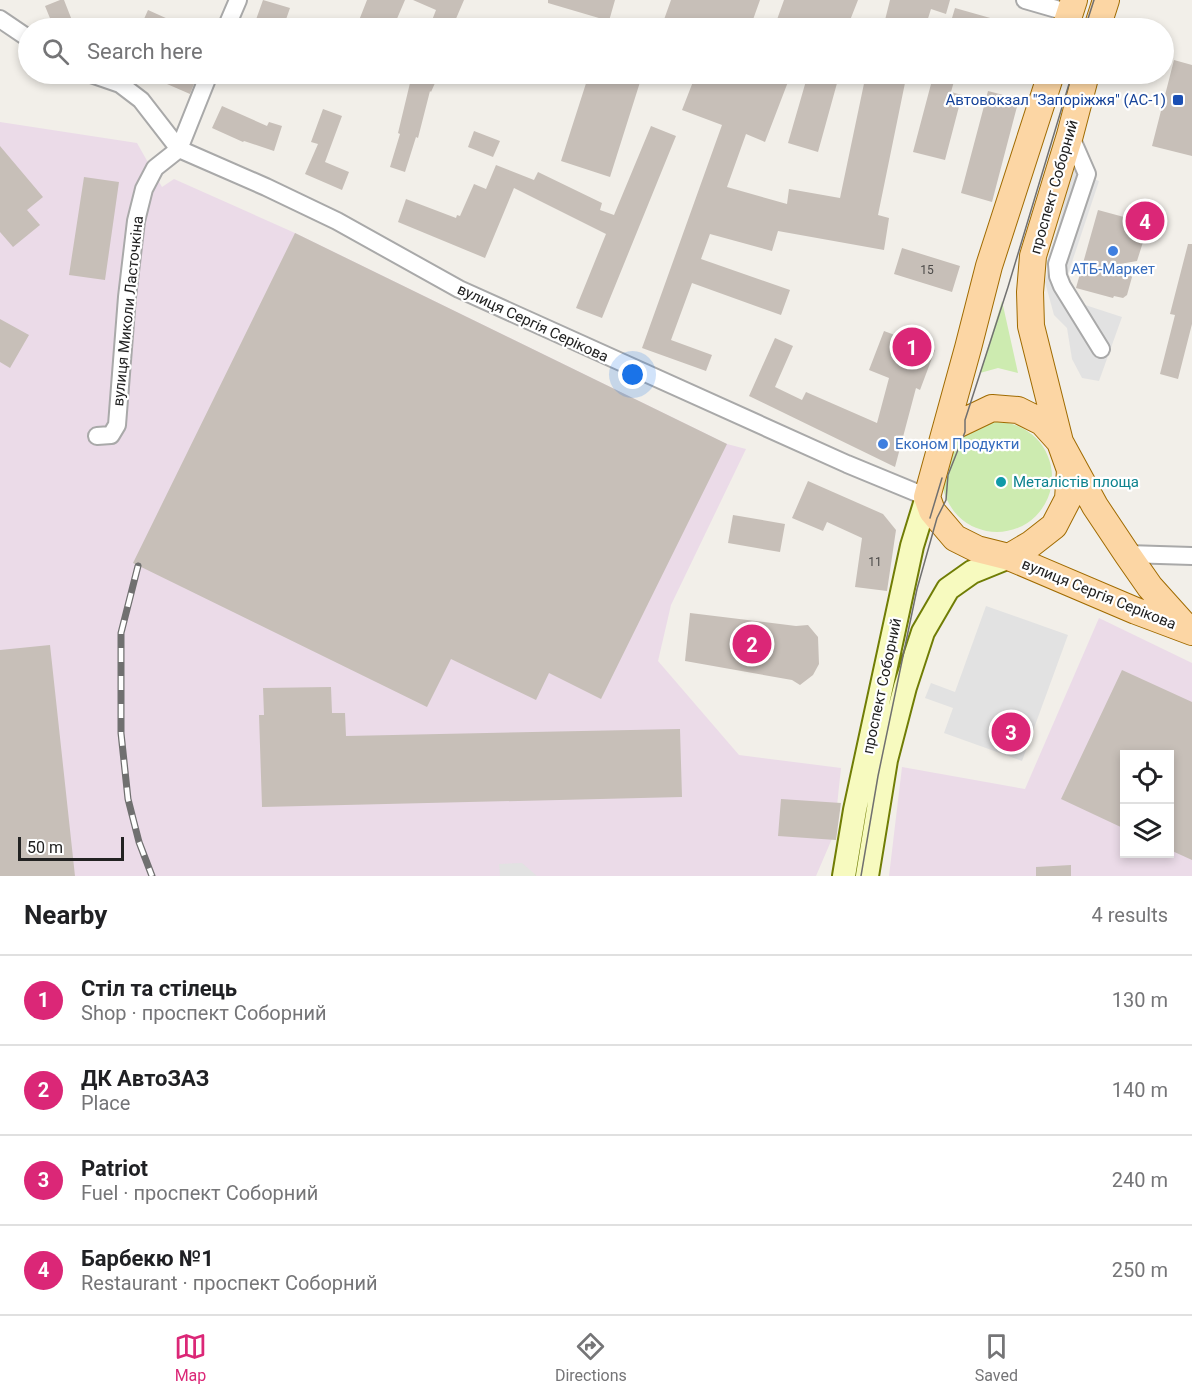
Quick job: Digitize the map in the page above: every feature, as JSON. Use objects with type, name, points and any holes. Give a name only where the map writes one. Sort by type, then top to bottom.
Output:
[{"type":"main road","points":[[1100,18],[1106,0]]},
{"type":"main road","points":[[946,430],[992,408],[1018,411],[1042,422],[1060,442],[1070,470],[1068,499],[1054,526],[1009,557],[977,549],[955,538],[932,511],[927,497],[989,266],[1048,84]]},
{"type":"main road","name":"проспект Соборний","points":[[1060,442],[1031,326],[1030,292],[1033,256],[1083,84]]},
{"type":"main road","name":"вулиця Сергія Серікова","points":[[1060,442],[1095,506],[1127,554],[1150,587],[1190,631]]},
{"type":"main road","name":"проспект Соборний","points":[[844,876],[855,810],[912,546],[927,497]]},
{"type":"main road","name":"проспект Соборний","points":[[867,876],[886,760],[905,687],[923,632],[948,589],[972,572],[1009,557]]},
{"type":"main road","name":"вулиця Сергія Серікова","points":[[1009,557],[1136,611],[1190,631]]},
{"type":"street","points":[[230,18],[238,0]]},
{"type":"street","points":[[1025,0],[1070,14]]},
{"type":"street","points":[[0,19],[18,31]]},
{"type":"street","points":[[120,84],[141,100],[179,149]]},
{"type":"street","name":"вулиця Миколи Ласточкіна","points":[[96,436],[111,435],[117,424],[127,297],[136,221],[144,189],[155,168],[179,149],[205,84]]},
{"type":"street","points":[[1070,135],[1087,174],[1057,264],[1058,276],[1101,349]]},
{"type":"street","name":"вулиця Сергія Серікова","points":[[179,149],[337,221],[459,289],[847,464],[927,497]]},
{"type":"street","points":[[1127,554],[1192,556]]},
{"type":"shaded area","points":[[0,122],[137,143],[162,187],[174,179],[295,233],[727,444],[746,449],[671,605],[658,661],[739,755],[841,768],[834,834],[816,876],[0,876]]},
{"type":"shaded area","points":[[1072,170],[1099,181],[1066,280],[1079,303],[1122,317],[1099,381],[1082,378],[1072,359],[1067,328],[1054,315],[1045,282]]},
{"type":"shaded area","points":[[986,606],[1068,635],[1022,761],[944,733],[953,708],[925,698],[931,683],[955,692]]},
{"type":"shaded area","points":[[1099,618],[1192,663],[1192,876],[889,876],[902,767],[1025,789]]},
{"type":"shaded area","points":[[522,863],[537,876],[500,876],[499,864]]},
{"type":"green space","points":[[1002,301],[1018,373],[998,368],[980,373]]},
{"type":"green space","points":[[997,422],[1018,426],[1036,438],[1048,456],[1052,477],[1048,498],[1036,516],[1018,528],[997,532],[976,528],[958,516],[946,498],[942,477],[946,456],[958,438],[976,426]]},
{"type":"building","points":[[64,0],[71,18],[50,18],[45,6]]},
{"type":"building","points":[[263,0],[290,8],[286,18],[257,18]]},
{"type":"building","points":[[367,0],[405,0],[397,18],[360,18]]},
{"type":"building","points":[[413,0],[464,0],[456,18],[433,18],[436,10]]},
{"type":"building","points":[[548,0],[615,0],[610,18],[599,18],[548,3]]},
{"type":"building","points":[[671,0],[760,0],[754,18],[665,18]]},
{"type":"building","points":[[784,0],[858,0],[851,18],[778,18]]},
{"type":"building","points":[[890,0],[950,0],[946,14],[931,9],[928,18],[886,18]]},
{"type":"building","points":[[955,8],[990,18],[952,18]]},
{"type":"building","points":[[148,10],[166,18],[144,18]]},
{"type":"building","name":"Автовокзал \"Запоріжжя\" (АС-1)","points":[[1174,60],[1192,65],[1192,156],[1152,146],[1168,84],[1174,84]]},
{"type":"building","points":[[167,84],[194,84],[190,94]]},
{"type":"building","points":[[410,84],[435,84],[430,91],[418,138],[416,137],[405,172],[390,167],[400,134],[398,133]]},
{"type":"building","points":[[586,84],[639,84],[610,177],[561,161]]},
{"type":"building","points":[[692,84],[787,84],[765,142],[746,134],[727,187],[787,204],[789,189],[840,198],[864,84],[905,84],[878,215],[889,218],[884,250],[778,231],[772,251],[710,234],[701,259],[790,290],[781,315],[692,283],[671,340],[712,355],[706,371],[642,348],[722,125],[682,110]]},
{"type":"building","points":[[805,84],[837,84],[818,152],[788,143]]},
{"type":"building","points":[[931,84],[953,84],[951,92],[962,95],[945,160],[913,152]]},
{"type":"building","points":[[988,91],[1019,99],[992,202],[961,193]]},
{"type":"building","points":[[222,106],[267,126],[269,122],[282,126],[274,151],[243,142],[212,128]]},
{"type":"building","points":[[323,109],[342,116],[325,162],[349,172],[342,190],[305,174],[318,144],[311,142]]},
{"type":"building","points":[[651,126],[676,136],[602,318],[576,308],[606,234],[514,188],[485,258],[398,222],[406,199],[456,218],[457,215],[460,216],[474,184],[486,189],[496,165],[534,180],[538,172],[602,203],[600,210],[614,215]]},
{"type":"building","points":[[474,131],[500,141],[493,157],[468,147]]},
{"type":"building","points":[[0,146],[43,197],[27,210],[40,225],[13,247],[0,232]]},
{"type":"building","points":[[84,177],[119,182],[105,280],[69,275]]},
{"type":"building","name":"АТБ-Маркет","points":[[1098,210],[1135,220],[1134,224],[1143,226],[1139,239],[1143,242],[1137,261],[1120,264],[1132,277],[1127,295],[1123,298],[1114,296],[1113,298],[1076,288]]},
{"type":"building","points":[[295,233],[727,444],[601,699],[549,673],[536,700],[451,659],[427,707],[133,563]]},
{"type":"building","points":[[1188,244],[1192,244],[1192,324],[1178,379],[1160,374],[1175,315],[1170,314]]},
{"type":"building","points":[[902,248],[960,266],[952,292],[894,274]]},
{"type":"building","points":[[0,319],[29,335],[10,368],[0,362]]},
{"type":"building","points":[[884,331],[935,350],[920,390],[916,388],[895,467],[749,396],[775,338],[793,346],[775,387],[802,400],[806,392],[877,423],[889,378],[869,370]]},
{"type":"building","points":[[808,481],[883,514],[896,530],[887,591],[855,587],[862,538],[827,522],[823,531],[792,518]]},
{"type":"building","points":[[733,515],[785,524],[780,552],[728,543]]},
{"type":"building","points":[[690,613],[796,626],[808,625],[818,637],[819,664],[813,675],[800,685],[792,680],[685,661]]},
{"type":"building","points":[[50,645],[75,876],[0,876],[0,650]]},
{"type":"building","points":[[1122,670],[1192,702],[1192,860],[1174,852],[1174,750],[1120,750],[1120,827],[1061,799]]},
{"type":"building","points":[[331,687],[332,713],[345,713],[346,736],[680,729],[682,797],[262,807],[259,715],[264,715],[263,688]]},
{"type":"building","points":[[1007,720],[1020,724],[1014,744],[1001,740]]},
{"type":"building","points":[[781,799],[841,803],[836,840],[778,836]]},
{"type":"building","points":[[1071,865],[1071,876],[1036,876],[1036,867]]},
{"type":"tram line","points":[[1088,18],[1094,0]]},
{"type":"tram line","points":[[861,876],[878,776],[917,589],[937,518],[946,500],[948,475],[965,432],[965,420],[1069,84]]},
{"type":"tram line","points":[[930,518],[942,478]]},
{"type":"railway","points":[[138,566],[121,633],[121,733],[128,799],[139,842],[152,876]]},
{"type":"place","name":"Автовокзал \"Запоріжжя\" (АС-1)","points":[[1178,100]]},
{"type":"place","name":"Барбекю №1","points":[[1145,221]]},
{"type":"place","name":"АТБ-Маркет","points":[[1113,251]]},
{"type":"place","name":"Стіл та стілець","points":[[912,347]]},
{"type":"place","name":"Економ Продукти","points":[[883,444]]},
{"type":"place","name":"Металістів площа","points":[[1001,482]]},
{"type":"place","name":"ДК АвтоЗАЗ","points":[[752,644]]},
{"type":"place","name":"Patriot","points":[[1011,732]]}]
